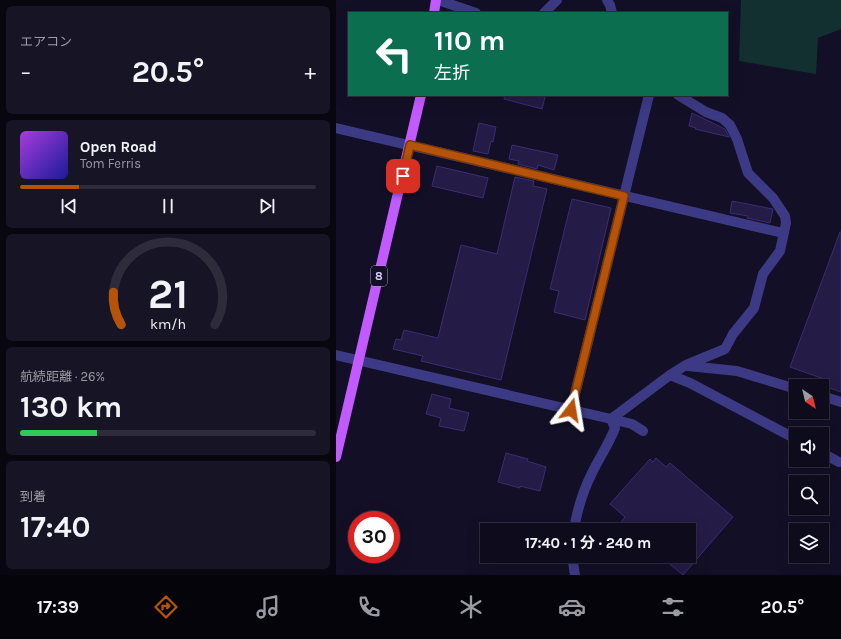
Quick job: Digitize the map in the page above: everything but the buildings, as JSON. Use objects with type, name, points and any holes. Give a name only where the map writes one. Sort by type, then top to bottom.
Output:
[{"type":"main road","points":[[434,12],[437,0]]},
{"type":"main road","name":"8","points":[[336,457],[421,96]]},
{"type":"street","points":[[437,0],[473,12]]},
{"type":"street","points":[[545,12],[557,0]]},
{"type":"street","points":[[607,0],[612,12]]},
{"type":"street","points":[[571,410],[649,96]]},
{"type":"street","points":[[611,419],[670,374],[686,365],[725,349],[733,334],[754,308],[763,274],[780,251],[786,223],[785,216],[773,198],[748,173],[732,129],[722,118],[706,112],[680,96]]},
{"type":"street","points":[[336,128],[783,233]]},
{"type":"street","points":[[336,355],[632,424],[643,432]]},
{"type":"street","points":[[686,365],[737,371],[789,387]]},
{"type":"street","points":[[670,374],[789,435]]},
{"type":"street","points":[[829,398],[841,402]]},
{"type":"street","points":[[575,523],[577,511],[592,473],[612,437],[615,428],[611,419]]},
{"type":"street","points":[[829,457],[839,462]]},
{"type":"street","points":[[573,563],[575,575]]},
{"type":"green space","points":[[741,0],[841,0],[841,29],[818,38],[816,74],[739,61]]},
{"type":"route","points":[[403,176],[410,145],[624,196],[571,410]]}]
